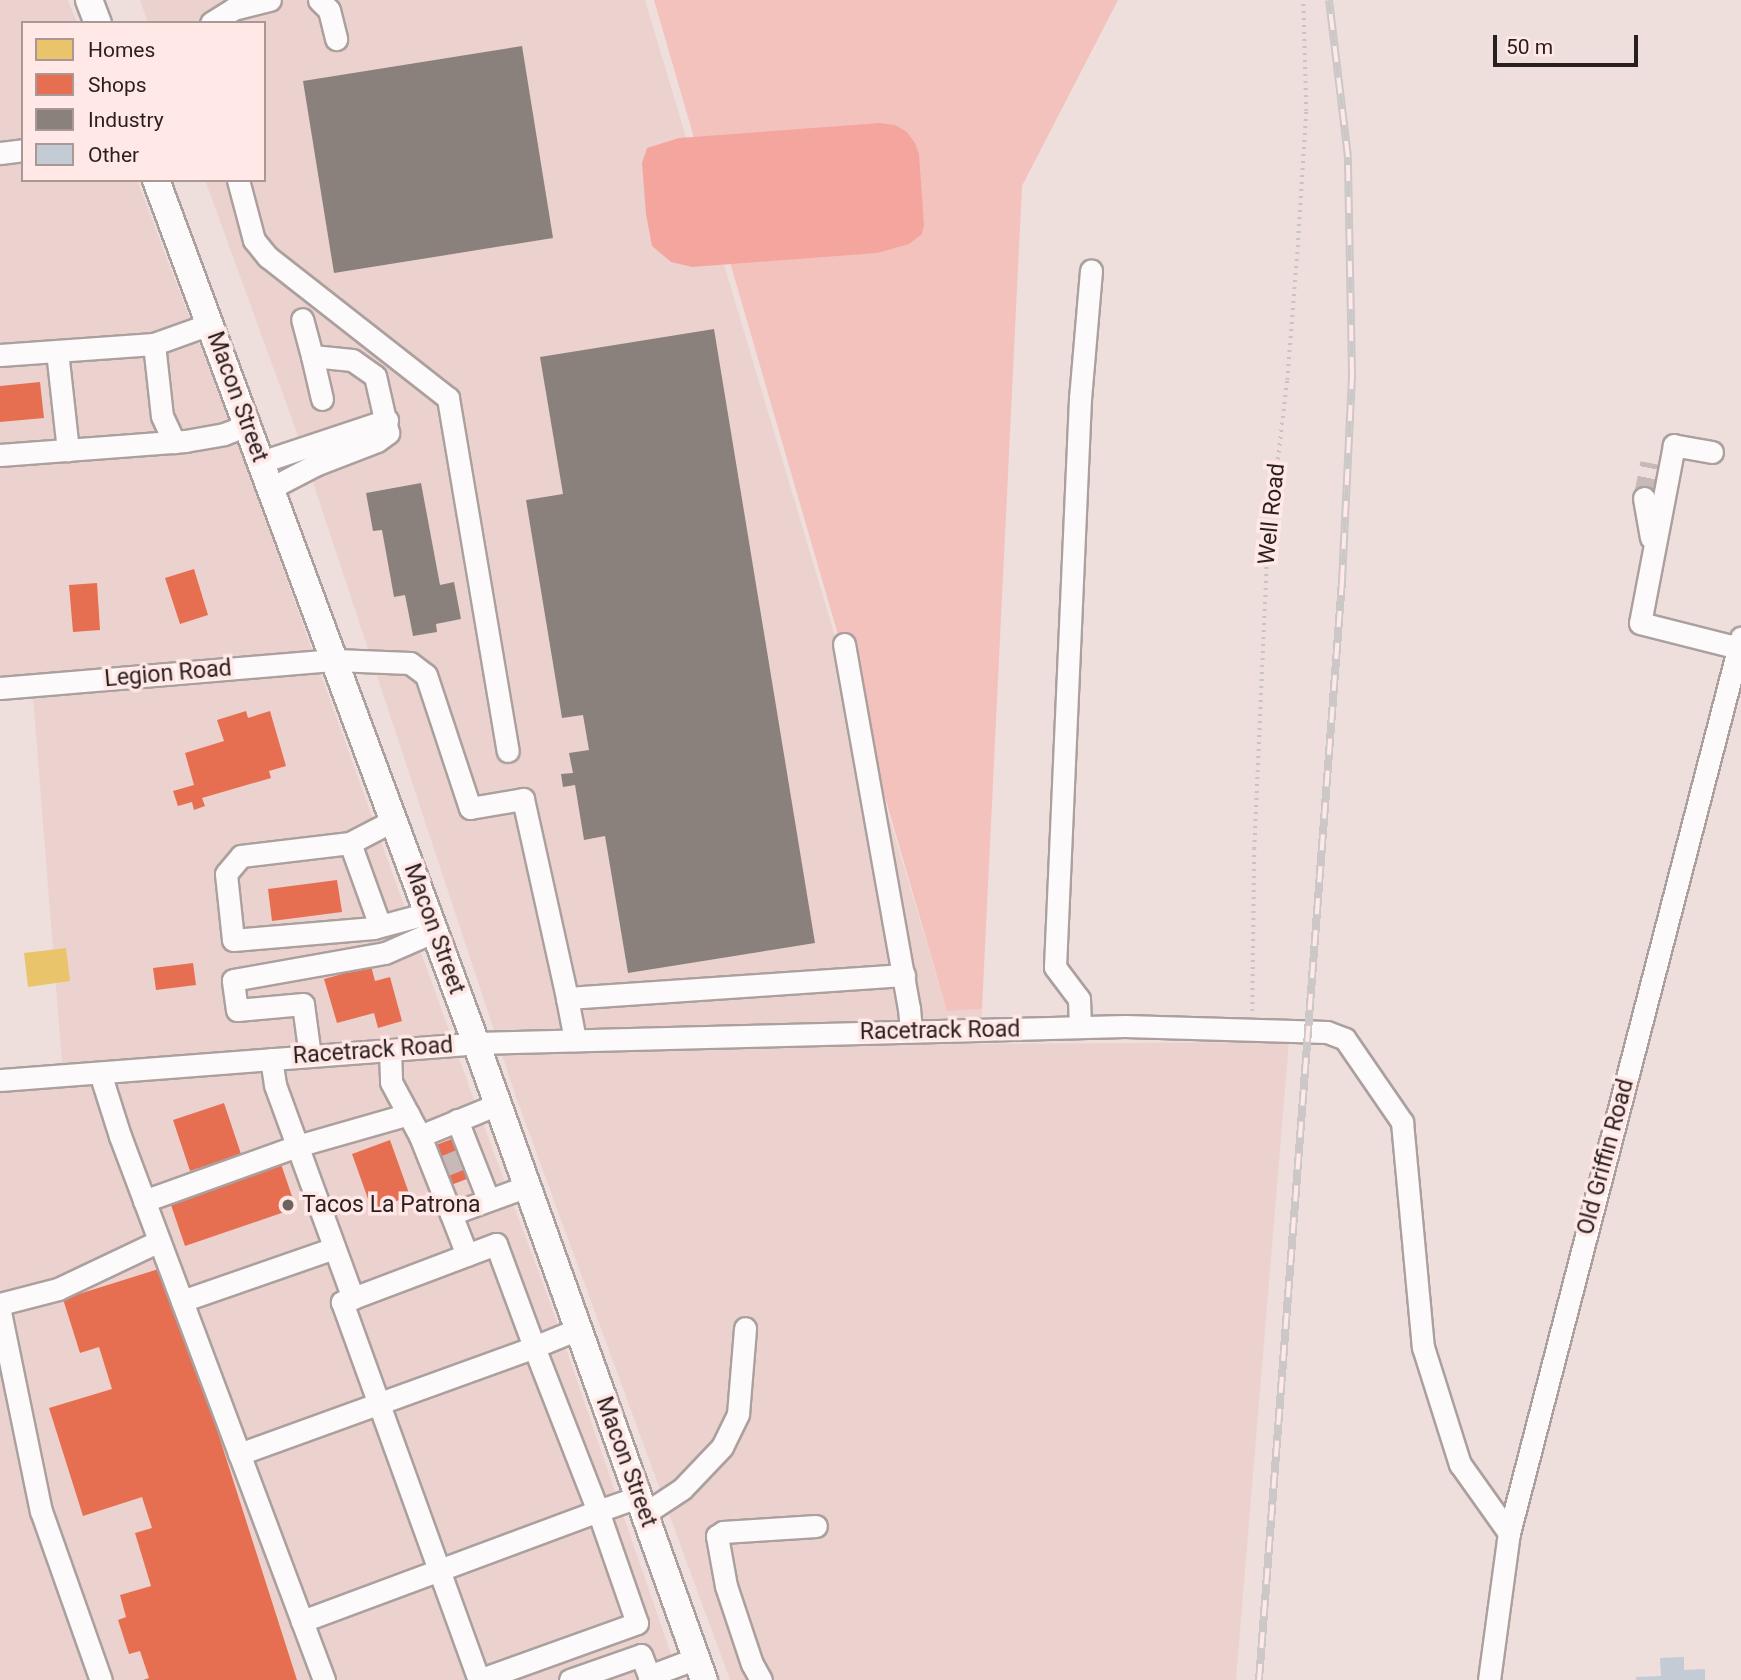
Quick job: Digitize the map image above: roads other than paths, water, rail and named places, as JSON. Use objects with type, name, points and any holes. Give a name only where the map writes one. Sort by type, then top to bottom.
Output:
[{"type":"main road","points":[[89,0],[96,21]]},
{"type":"main road","name":"Macon Street","points":[[157,182],[432,922],[701,1669]]},
{"type":"street","points":[[214,21],[233,9],[270,0]]},
{"type":"street","points":[[319,0],[329,10],[336,39]]},
{"type":"street","points":[[0,153],[21,150]]},
{"type":"street","points":[[239,182],[254,240],[268,257],[447,398],[508,751]]},
{"type":"street","points":[[1080,1027],[1079,999],[1055,967],[1080,399],[1091,270]]},
{"type":"street","points":[[302,319],[322,399]]},
{"type":"street","points":[[0,355],[154,344],[210,324]]},
{"type":"street","points":[[154,344],[162,416],[174,442]]},
{"type":"street","points":[[57,351],[68,450]]},
{"type":"street","points":[[271,488],[338,454],[377,441],[388,433],[377,380],[369,370],[352,360],[312,356]]},
{"type":"street","points":[[261,461],[387,420]]},
{"type":"street","points":[[0,456],[174,442],[224,434],[248,425]]},
{"type":"street","points":[[1651,463],[1673,449],[1713,452]]},
{"type":"street","points":[[1673,449],[1640,623],[1740,643]]},
{"type":"street","points":[[1644,498],[1653,549]]},
{"type":"street","name":"Old Griffin Road","points":[[1489,1680],[1509,1533],[1740,643]]},
{"type":"street","points":[[844,645],[904,975],[911,1031]]},
{"type":"street","name":"Legion Road","points":[[0,688],[335,660],[410,663],[420,668],[426,676],[470,808],[523,799],[567,998]]},
{"type":"street","points":[[394,820],[350,843],[241,856],[226,874],[233,940],[432,922]]},
{"type":"street","points":[[350,843],[380,926]]},
{"type":"street","points":[[303,1003],[237,1010],[233,980],[385,953],[432,922]]},
{"type":"street","points":[[299,968],[310,1056]]},
{"type":"street","points":[[575,1040],[567,998],[904,975]]},
{"type":"street","name":"Racetrack Road","points":[[0,1080],[476,1043],[1080,1027],[1252,1028],[1327,1032],[1345,1039],[1402,1122],[1423,1347],[1460,1464],[1509,1533]]},
{"type":"street","points":[[390,1050],[391,1082],[439,1168],[451,1214],[467,1255]]},
{"type":"street","points":[[271,1059],[275,1085],[353,1298]]},
{"type":"street","points":[[100,1073],[159,1241],[324,1680]]},
{"type":"street","points":[[421,1136],[498,1104]]},
{"type":"street","points":[[145,1201],[297,1146],[409,1114]]},
{"type":"street","points":[[457,1121],[468,1157],[488,1199]]},
{"type":"street","points":[[451,1214],[528,1186]]},
{"type":"street","points":[[0,1304],[58,1289],[159,1241]]},
{"type":"street","points":[[496,1244],[598,1511],[637,1623],[479,1680],[342,1302],[467,1255],[496,1244]]},
{"type":"street","points":[[182,1301],[334,1248]]},
{"type":"street","points":[[0,1312],[5,1365],[41,1511],[101,1680]]},
{"type":"street","points":[[302,1621],[598,1511],[641,1506],[682,1489],[722,1447],[738,1414],[745,1328]]},
{"type":"street","points":[[239,1454],[578,1329]]},
{"type":"street","points":[[761,1680],[726,1586],[717,1536],[723,1532],[816,1526]]},
{"type":"street","points":[[570,1680],[641,1654],[649,1678],[701,1669]]},
{"type":"tunnel","points":[[1644,498],[1651,463]]},
{"type":"tunnel","points":[[444,1166],[464,1158]]},
{"type":"railway","points":[[1259,1680],[1342,581],[1352,373],[1348,157],[1329,0]]},
{"type":"place","name":"Tacos La Patrona","points":[[288,1205]]}]
